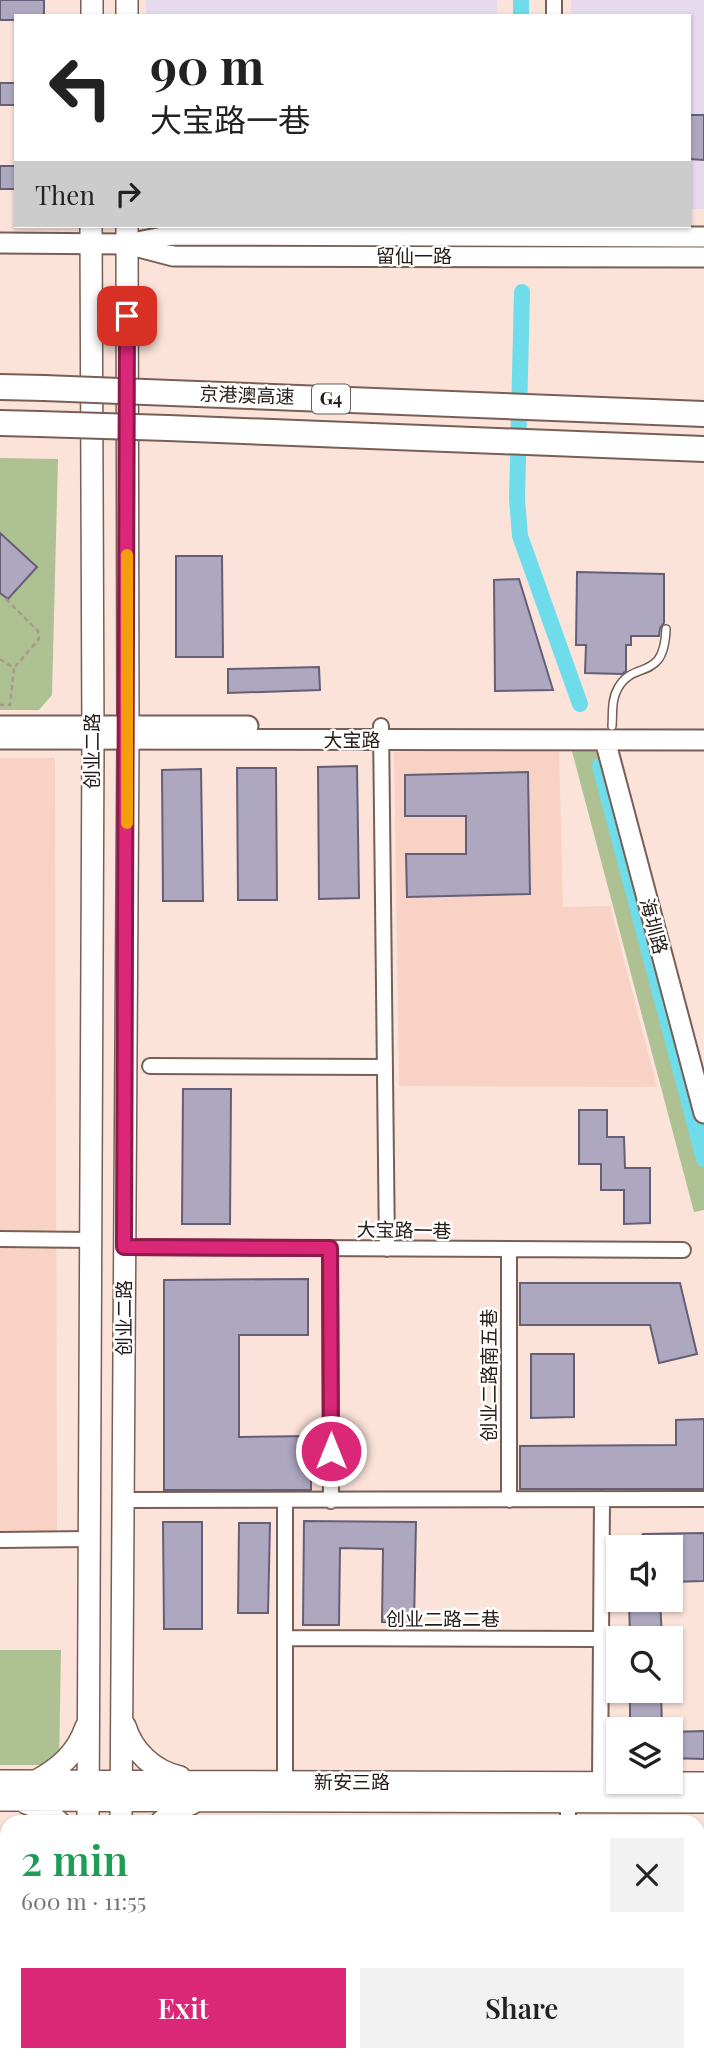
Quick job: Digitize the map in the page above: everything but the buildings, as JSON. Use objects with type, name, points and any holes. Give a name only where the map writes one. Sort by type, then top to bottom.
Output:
[{"type":"highway","name":"京港澳高速","points":[[0,387],[704,414]]},
{"type":"highway","name":"京港澳高速","points":[[0,423],[704,449]]},
{"type":"main road","name":"留仙一路","points":[[0,243],[91,235],[554,231],[704,237]]},
{"type":"main road","name":"创业二路","points":[[88,1801],[93,733],[91,235]]},
{"type":"main road","name":"留仙一路","points":[[127,235],[173,256],[704,257]]},
{"type":"main road","name":"创业二路","points":[[121,1801],[127,235]]},
{"type":"main road","name":"大宝路","points":[[0,726],[93,733]]},
{"type":"main road","name":"大宝路","points":[[0,739],[93,733],[609,733],[704,726]]},
{"type":"main road","name":"大宝路","points":[[609,733],[704,740]]},
{"type":"main road","name":"海圳路","points":[[609,733],[704,1113]]},
{"type":"main road","points":[[122,1717],[134,1746],[146,1759],[196,1791],[170,1815]]},
{"type":"main road","points":[[36,1781],[62,1764],[74,1752],[83,1738],[88,1722]]},
{"type":"main road","name":"新安三路","points":[[0,1781],[36,1781],[88,1801]]},
{"type":"main road","name":"新安三路","points":[[10,1800],[121,1801],[285,1782],[704,1783]]},
{"type":"main road","name":"新安三路","points":[[196,1791],[568,1812],[704,1802]]},
{"type":"main road","points":[[10,1800],[42,1809],[50,1815]]},
{"type":"street","points":[[381,733],[387,1249]]},
{"type":"street","points":[[150,1066],[385,1067]]},
{"type":"street","points":[[0,1239],[90,1240]]},
{"type":"street","name":"大宝路一巷","points":[[124,1247],[683,1250]]},
{"type":"street","points":[[330,1248],[331,1501]]},
{"type":"street","name":"创业二路南五巷","points":[[509,1250],[509,1500]]},
{"type":"street","points":[[600,1783],[602,1499]]},
{"type":"street","points":[[123,1500],[704,1499]]},
{"type":"street","points":[[285,1501],[285,1782]]},
{"type":"street","points":[[0,1540],[89,1539]]},
{"type":"street","name":"创业二路二巷","points":[[286,1638],[600,1639]]},
{"type":"lane","points":[[609,733],[613,702],[618,688],[625,680],[656,663],[661,657],[665,648],[666,629]]},
{"type":"path","points":[[0,705],[10,705],[13,668],[39,639],[38,631],[6,599]]},
{"type":"path","points":[[0,659],[13,668]]},
{"type":"shaded area","points":[[146,0],[497,0],[497,14],[146,14]]},
{"type":"shaded area","points":[[571,0],[704,0],[704,209],[691,209],[691,14],[571,14]]},
{"type":"shaded area","points":[[559,748],[563,907],[610,906],[657,1087],[399,1086],[394,752]]},
{"type":"shaded area","points":[[0,758],[55,758],[57,1535],[0,1536]]},
{"type":"green space","points":[[0,458],[58,459],[52,695],[39,710],[0,710]]},
{"type":"green space","points":[[569,740],[605,740],[704,1097],[704,1210],[694,1212]]},
{"type":"green space","points":[[0,1650],[61,1650],[59,1765],[0,1765]]},
{"type":"waterway","points":[[521,0],[521,14]]},
{"type":"waterway","points":[[522,292],[517,499],[520,536],[580,704]]},
{"type":"waterway","points":[[600,766],[704,1159]]},
{"type":"slow traffic","points":[[127,555],[127,823]]},
{"type":"route","points":[[127,316],[128,740],[124,1247],[330,1248],[331,1451]]}]
